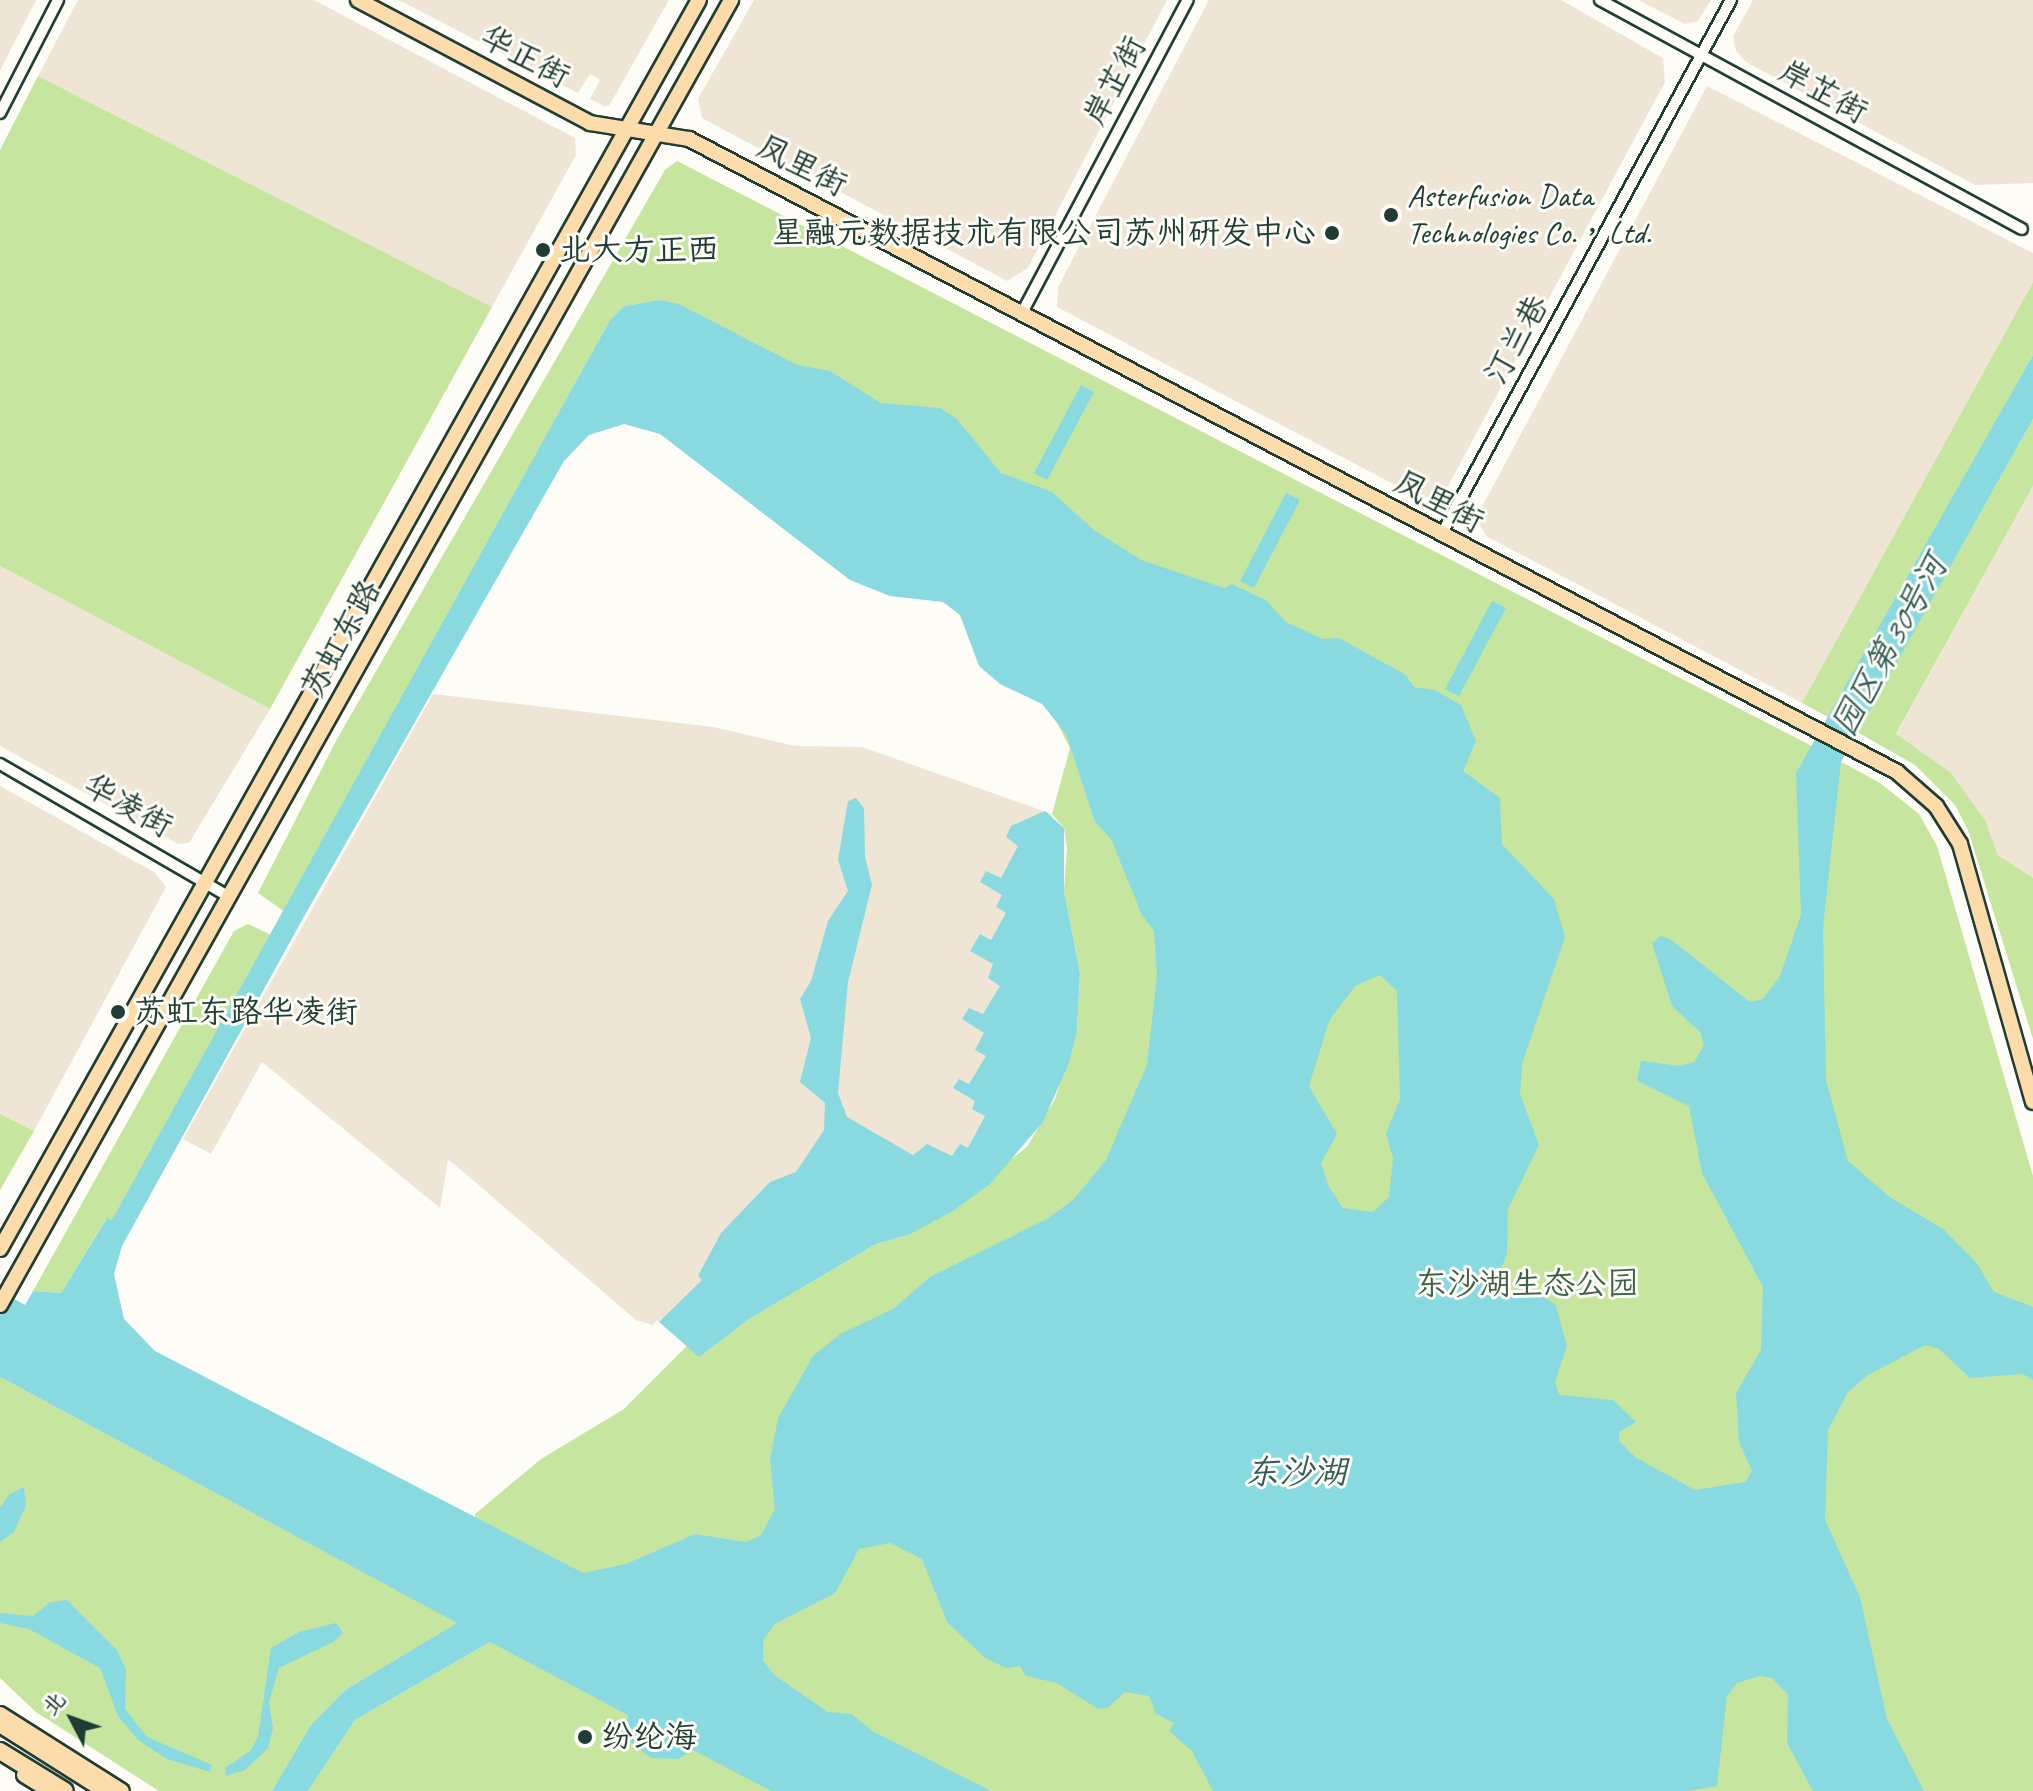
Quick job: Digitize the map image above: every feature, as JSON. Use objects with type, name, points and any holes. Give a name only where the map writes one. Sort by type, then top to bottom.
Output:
[{"type":"highway","points":[[0,1722],[23,1734],[106,1791]]},
{"type":"highway","points":[[1,1754],[65,1791]]},
{"type":"main road","name":"华正街","points":[[358,0],[590,123],[627,129]]},
{"type":"main road","name":"苏虹东路","points":[[0,1249],[699,0]]},
{"type":"main road","name":"苏虹东路","points":[[3,1300],[731,0]]},
{"type":"main road","name":"凤里街","points":[[627,129],[659,131],[689,139],[1023,311],[1441,535],[1820,732],[1919,789],[1960,844],[2033,1102]]},
{"type":"main road","points":[[0,1702],[23,1734]]},
{"type":"main road","points":[[0,1714],[23,1734],[122,1791]]},
{"type":"main road","points":[[1,1754],[50,1791]]},
{"type":"street","points":[[0,113],[58,0]]},
{"type":"street","name":"岸芷街","points":[[1023,311],[1188,0]]},
{"type":"street","name":"岸芷街","points":[[1600,0],[2022,229]]},
{"type":"street","name":"汀兰巷","points":[[1441,535],[1731,0]]},
{"type":"street","name":"华凌街","points":[[0,764],[229,897]]},
{"type":"shaded area","points":[[0,0],[36,0],[0,71]]},
{"type":"shaded area","points":[[78,0],[314,0],[575,138],[576,155],[492,307],[38,76]]},
{"type":"shaded area","points":[[399,0],[669,0],[609,106],[604,106],[590,99],[600,80],[590,74],[578,93]]},
{"type":"shaded area","points":[[754,0],[1167,0],[1028,268],[1007,281],[702,118],[698,99]]},
{"type":"shaded area","points":[[1209,0],[1561,0],[1663,58],[1665,82],[1447,488],[1435,498],[1418,497],[1057,307],[1058,287]]},
{"type":"shaded area","points":[[1638,0],[1711,0],[1698,21],[1685,24]]},
{"type":"shaded area","points":[[1753,0],[2033,0],[2033,183],[1975,185],[1746,62],[1736,51],[1733,36]]},
{"type":"shaded area","points":[[1707,86],[2033,253],[2033,282],[1802,703],[1486,536],[1476,518]]},
{"type":"shaded area","points":[[2033,486],[2033,878],[1998,855],[1985,820],[1950,772],[1896,735]]},
{"type":"shaded area","points":[[0,566],[270,709],[189,843],[178,844],[0,746]]},
{"type":"shaded area","points":[[433,694],[713,727],[795,746],[862,747],[1052,814],[1043,1122],[699,1357],[657,1320],[653,1325],[636,1320],[448,1159],[440,1208],[262,1062],[211,1154],[183,1139]]},
{"type":"shaded area","points":[[0,786],[154,872],[166,887],[34,1131],[0,1114]]},
{"type":"green space","points":[[38,76],[492,307],[270,709],[0,566],[0,150]]},
{"type":"green space","name":"东沙湖生态公园","points":[[677,161],[1812,746],[1880,783],[1919,814],[1937,846],[2033,1176],[2033,1791],[308,1791],[355,1720],[490,1642],[475,1514],[541,1459],[624,1409],[687,1346],[699,1356],[749,1319],[876,1244],[908,1235],[1027,1147],[1055,1099],[1077,1031],[1080,973],[1064,891],[1067,848],[1064,828],[1052,814],[1070,748],[1054,717],[1083,660],[659,300],[624,306],[610,320],[285,912],[258,893],[337,739],[665,170]]},
{"type":"green space","points":[[2033,282],[2033,355],[1830,718],[1802,703]]},
{"type":"green space","points":[[2033,419],[2033,486],[1896,734],[1950,772],[1985,820],[1998,855],[2033,878],[2033,1039],[1968,830],[1955,805],[1915,765],[1857,732]]},
{"type":"green space","points":[[248,924],[271,935],[112,1221],[106,1219],[61,1293],[33,1291],[234,931]]},
{"type":"green space","points":[[0,1114],[34,1131],[0,1190]]},
{"type":"green space","points":[[0,1377],[458,1623],[345,1690],[310,1726],[272,1791],[159,1791],[36,1712],[0,1678]]},
{"type":"water","name":"东沙湖","points":[[659,300],[679,304],[797,365],[830,371],[881,403],[940,408],[957,419],[1001,473],[1052,492],[1094,530],[1141,560],[1224,588],[1232,584],[1267,601],[1286,622],[1323,639],[1339,638],[1406,675],[1414,687],[1435,690],[1461,705],[1476,741],[1463,771],[1500,798],[1502,844],[1554,899],[1565,937],[1522,1064],[1520,1094],[1539,1145],[1508,1209],[1507,1254],[1493,1288],[1504,1297],[1544,1297],[1556,1305],[1567,1346],[1555,1382],[1559,1395],[1613,1400],[1636,1422],[1619,1432],[1619,1441],[1635,1457],[1695,1490],[1745,1482],[1752,1471],[1739,1442],[1736,1393],[1761,1350],[1763,1287],[1702,1173],[1689,1106],[1637,1081],[1641,1061],[1680,1066],[1694,1062],[1704,1046],[1701,1033],[1672,1006],[1652,943],[1661,936],[1670,939],[1750,1002],[1763,999],[1780,976],[1801,915],[1796,773],[2033,355],[2033,419],[1841,762],[1823,928],[1826,1080],[1848,1161],[1891,1198],[1943,1229],[1976,1262],[1994,1292],[2033,1307],[2033,1380],[2023,1374],[1970,1378],[1939,1349],[1925,1345],[1868,1375],[1848,1392],[1828,1430],[1825,1520],[1860,1597],[1887,1719],[1924,1791],[1813,1791],[1787,1743],[1788,1695],[1772,1678],[1760,1676],[1737,1683],[1727,1696],[1717,1786],[1688,1791],[1213,1791],[1192,1751],[1169,1731],[1174,1723],[1156,1714],[1149,1696],[1125,1692],[1109,1707],[1098,1709],[1057,1683],[1026,1676],[1020,1666],[1006,1668],[985,1658],[947,1622],[922,1559],[890,1543],[859,1549],[835,1593],[775,1624],[763,1641],[763,1660],[774,1675],[828,1712],[851,1714],[874,1732],[991,1791],[771,1791],[693,1750],[678,1759],[651,1758],[626,1739],[628,1715],[490,1642],[355,1720],[308,1791],[272,1791],[310,1726],[345,1690],[457,1623],[0,1377],[0,1291],[25,1305],[33,1291],[61,1293],[107,1218],[112,1220],[610,320],[624,306]],"holes":[[[624,424],[660,434],[850,580],[890,596],[943,602],[960,615],[979,666],[1000,684],[1042,704],[1066,734],[1095,822],[1111,839],[1142,915],[1154,931],[1157,976],[1147,1065],[1106,1160],[1074,1199],[1047,1219],[930,1277],[893,1309],[840,1334],[813,1356],[778,1418],[770,1460],[775,1509],[761,1535],[746,1542],[695,1534],[626,1564],[583,1573],[155,1351],[124,1319],[114,1274],[122,1246],[306,913],[564,461],[589,435]],[[1380,975],[1397,991],[1400,1099],[1386,1133],[1393,1159],[1389,1197],[1373,1212],[1343,1208],[1329,1187],[1321,1163],[1337,1134],[1309,1086],[1329,1021],[1355,986]]]},
{"type":"water","points":[[1081,385],[1094,392],[1047,480],[1034,473]]},
{"type":"water","points":[[1286,493],[1300,500],[1254,588],[1240,581]]},
{"type":"water","points":[[1492,601],[1506,608],[1459,696],[1445,689]]},
{"type":"water","points":[[856,798],[864,808],[865,857],[872,885],[848,982],[838,1093],[847,1117],[913,1155],[927,1144],[952,1156],[960,1144],[968,1148],[985,1116],[972,1109],[975,1101],[953,1088],[959,1079],[969,1084],[986,1056],[975,1050],[984,1033],[962,1019],[969,1008],[983,1014],[1000,986],[988,978],[993,964],[970,951],[980,934],[991,940],[1006,913],[996,907],[1002,895],[980,882],[986,871],[1001,878],[1018,846],[1006,837],[1011,826],[1045,811],[1064,828],[1064,891],[1080,973],[1077,1031],[1069,1063],[1043,1122],[990,1184],[953,1211],[908,1235],[876,1244],[749,1319],[699,1357],[659,1322],[702,1280],[698,1276],[721,1233],[770,1182],[796,1172],[824,1130],[825,1103],[800,1082],[811,1038],[800,999],[811,981],[828,921],[848,891],[838,860],[848,801]]},
{"type":"water","points":[[24,1487],[26,1505],[14,1532],[0,1542],[0,1508],[10,1494]]},
{"type":"water","points":[[67,1600],[117,1650],[126,1670],[125,1709],[147,1737],[212,1765],[210,1772],[167,1759],[138,1740],[118,1716],[100,1668],[29,1629],[0,1623],[0,1613],[33,1616],[50,1602]]},
{"type":"water","points":[[336,1623],[343,1633],[333,1642],[279,1668],[269,1702],[273,1728],[268,1748],[245,1770],[226,1776],[225,1768],[250,1751],[258,1737],[271,1648],[299,1632]]},
{"type":"place","name":"Asterfusion Data Technologies Co.，Ltd.","points":[[1391,215]]},
{"type":"place","name":"星融元数据技术有限公司苏州研发中心","points":[[1332,233]]},
{"type":"place","name":"北大方正西","points":[[543,250]]},
{"type":"place","name":"苏虹东路华凌街","points":[[118,1012]]},
{"type":"place","name":"纷纶海","points":[[585,1737]]},
{"type":"water label","name":"园区第30号河","points":[[1889,645]]}]
